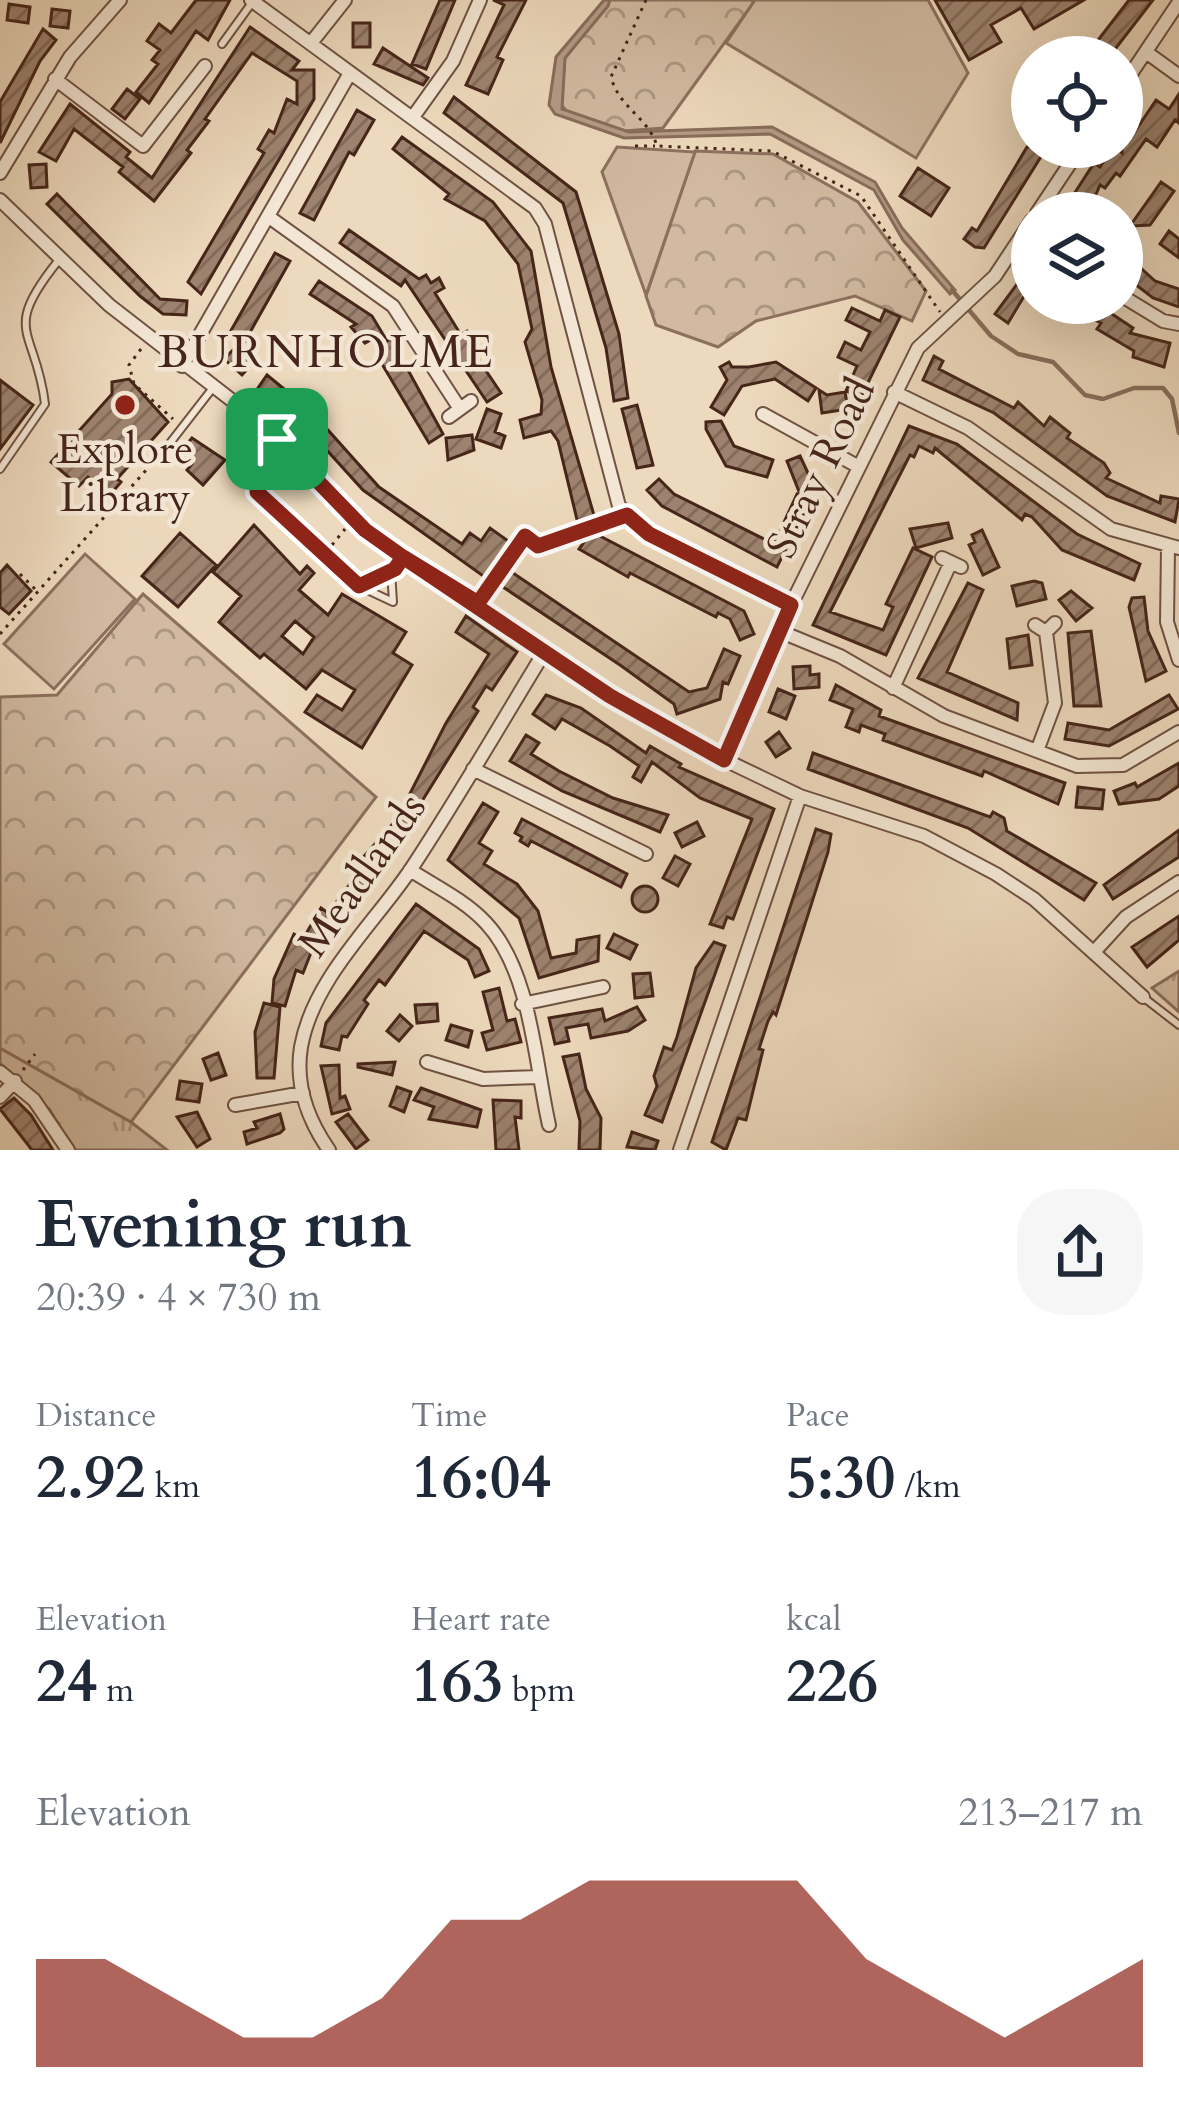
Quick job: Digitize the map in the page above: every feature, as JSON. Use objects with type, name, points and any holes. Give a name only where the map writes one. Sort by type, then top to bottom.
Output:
[{"type":"street","points":[[311,43],[345,0]]},
{"type":"street","points":[[412,117],[453,61],[480,0]]},
{"type":"street","points":[[0,172],[55,79],[117,1]]},
{"type":"street","points":[[252,1],[541,215],[614,496],[649,534],[791,605]]},
{"type":"street","points":[[1143,56],[1179,2]]},
{"type":"street","points":[[1146,52],[1179,76]]},
{"type":"street","points":[[55,79],[143,146],[205,66]]},
{"type":"street","points":[[182,366],[350,73]]},
{"type":"street","points":[[0,200],[148,340],[277,439],[354,519],[403,557],[643,716],[724,760],[800,796],[886,820],[961,853],[1034,899],[1143,997]]},
{"type":"street","points":[[269,217],[393,306],[460,409]]},
{"type":"street","name":"Stray Road","points":[[724,760],[791,605],[918,347],[979,291],[1011,251]]},
{"type":"street","points":[[1143,310],[1179,324]]},
{"type":"street","points":[[894,392],[968,428],[1112,529],[1174,548],[1166,622],[1179,661]]},
{"type":"street","points":[[763,414],[860,467]]},
{"type":"street","points":[[893,688],[951,562]]},
{"type":"street","points":[[1037,751],[1055,704],[1046,627]]},
{"type":"street","points":[[779,631],[944,716],[1077,766],[1108,768],[1136,759],[1179,732]]},
{"type":"street","name":"Meadlands","points":[[328,1150],[303,1093],[302,1046],[314,1008],[410,870],[545,651]]},
{"type":"street","points":[[473,769],[646,854]]},
{"type":"street","points":[[680,1150],[800,796]]},
{"type":"street","points":[[410,870],[489,925],[505,950],[549,1125]]},
{"type":"street","points":[[1094,952],[1126,917],[1179,882]]},
{"type":"street","points":[[522,1004],[602,987]]},
{"type":"street","points":[[427,1062],[483,1078],[538,1077]]},
{"type":"street","points":[[0,1072],[49,1118],[68,1150]]},
{"type":"street","points":[[0,1097],[15,1082]]},
{"type":"street","points":[[235,1106],[303,1093]]},
{"type":"lane","points":[[222,44],[252,1]]},
{"type":"lane","points":[[0,469],[45,404],[18,324],[22,302],[61,258]]},
{"type":"lane","points":[[170,443],[213,388]]},
{"type":"lane","points":[[277,439],[257,463],[257,492],[359,586],[393,602],[391,571]]},
{"type":"lane","points":[[478,603],[525,536]]},
{"type":"lane","points":[[359,586],[391,571],[403,557]]},
{"type":"lane","points":[[1143,997],[1179,1025]]},
{"type":"path","points":[[646,0],[611,77],[631,112],[650,125],[657,144]]},
{"type":"path","points":[[635,146],[772,151],[861,196],[948,317]]},
{"type":"path","points":[[148,340],[129,364],[134,384],[183,428]]},
{"type":"path","points":[[0,634],[170,443]]},
{"type":"path","points":[[525,536],[538,546],[627,515]]},
{"type":"path","points":[[324,554],[354,519]]},
{"type":"path","points":[[20,574],[38,592]]},
{"type":"path","points":[[15,1082],[35,1054]]},
{"type":"green space","points":[[610,0],[754,2],[663,128],[624,131],[568,113],[559,102],[565,58]]},
{"type":"green space","points":[[755,0],[928,0],[968,73],[916,158],[726,43]]},
{"type":"green space","points":[[617,147],[695,152],[646,295],[602,172]]},
{"type":"green space","points":[[695,151],[773,154],[858,202],[926,291],[912,321],[855,296],[756,321],[718,347],[656,325],[646,296]]},
{"type":"green space","points":[[85,554],[135,599],[54,689],[4,644]]},
{"type":"green space","points":[[143,594],[376,797],[131,1122],[0,1048],[0,697],[57,695]]},
{"type":"green space","points":[[1179,971],[1179,1012],[1152,988]]},
{"type":"green space","points":[[0,1048],[131,1122],[167,1150],[73,1150],[50,1110],[0,1063]]},
{"type":"shaded area","points":[[604,0],[610,0],[608,6],[565,58],[562,109],[629,132],[772,127],[875,182],[902,228],[955,290],[950,294],[903,240],[874,190],[770,134],[624,138],[555,114],[549,105],[556,57]]},
{"type":"building","points":[[196,0],[230,0],[208,40],[196,31],[149,103],[136,92],[158,64],[152,60],[160,50],[147,41],[159,24],[171,33]]},
{"type":"building","points":[[440,0],[455,0],[426,69],[412,64]]},
{"type":"building","points":[[493,0],[526,0],[497,57],[503,60],[488,94],[466,85],[504,5]]},
{"type":"building","points":[[935,0],[1084,0],[1034,29],[1021,8],[991,25],[1001,42],[969,60]]},
{"type":"building","points":[[1129,0],[1153,0],[1125,36],[1101,36]]},
{"type":"building","points":[[9,4],[30,7],[28,23],[7,20]]},
{"type":"building","points":[[52,9],[70,11],[68,28],[50,26]]},
{"type":"building","points":[[353,23],[370,23],[370,47],[353,47]]},
{"type":"building","points":[[250,27],[299,61],[292,70],[314,70],[314,99],[201,294],[188,282],[264,153],[258,149],[269,130],[274,133],[287,99],[297,104],[297,81],[252,53],[205,119],[209,121],[187,150],[191,153],[154,201],[119,172],[123,167],[74,129],[56,161],[39,152],[70,104],[130,152],[126,157],[152,178]]},
{"type":"building","points":[[43,29],[56,40],[40,61],[0,143],[0,102]]},
{"type":"building","points":[[383,48],[428,78],[423,85],[374,64]]},
{"type":"building","points":[[127,89],[140,99],[125,119],[112,109]]},
{"type":"building","points":[[1179,94],[1179,123],[1175,120],[1157,147],[1146,139],[1143,143],[1143,120],[1156,100],[1169,109]]},
{"type":"building","points":[[454,97],[576,192],[619,334],[628,398],[614,401],[606,348],[563,203],[444,113]]},
{"type":"building","points":[[357,110],[374,120],[354,155],[349,152],[314,220],[300,213]]},
{"type":"building","points":[[402,137],[493,202],[531,251],[551,367],[600,536],[744,611],[754,634],[740,640],[730,619],[718,613],[716,617],[630,573],[628,577],[579,549],[595,527],[580,532],[558,441],[551,431],[524,438],[520,420],[541,414],[542,400],[525,342],[532,329],[518,264],[485,221],[445,199],[449,194],[393,149]]},
{"type":"building","points":[[46,164],[47,187],[31,188],[29,165]]},
{"type":"building","points":[[918,168],[949,188],[931,216],[900,196]]},
{"type":"building","points":[[1014,168],[1034,168],[1019,192],[1011,192],[1011,205],[984,248],[964,239],[972,228],[977,231]]},
{"type":"building","points":[[1091,168],[1126,168],[1097,192],[1075,192]]},
{"type":"building","points":[[1161,182],[1174,191],[1150,225],[1143,225],[1143,208]]},
{"type":"building","points":[[57,194],[160,299],[187,301],[186,315],[163,314],[140,296],[47,204]]},
{"type":"building","points":[[349,230],[419,279],[426,275],[431,283],[439,278],[444,288],[435,293],[461,335],[467,331],[473,341],[468,344],[501,393],[487,402],[405,280],[401,286],[340,243]]},
{"type":"building","points":[[1169,231],[1179,239],[1179,258],[1160,244]]},
{"type":"building","points":[[275,253],[290,261],[244,343],[229,334]]},
{"type":"building","points":[[1143,270],[1155,281],[1179,289],[1179,307],[1143,290]]},
{"type":"building","points":[[319,281],[372,316],[387,341],[391,339],[443,434],[429,443],[379,359],[384,356],[374,338],[365,343],[351,327],[356,324],[310,294]]},
{"type":"building","points":[[1011,292],[1008,323],[995,314]]},
{"type":"building","points":[[852,308],[880,321],[885,310],[900,317],[861,397],[846,391],[857,366],[838,357],[845,342],[861,350],[870,332],[846,320]]},
{"type":"building","points":[[1100,324],[1127,324],[1133,328],[1130,333],[1170,343],[1164,367],[1133,357],[1134,351],[1097,329]]},
{"type":"building","points":[[235,348],[252,364],[242,375],[224,359]]},
{"type":"building","points":[[934,356],[943,361],[939,369],[1014,408],[1018,402],[1044,426],[1050,417],[1070,433],[1067,438],[1104,463],[1110,473],[1106,478],[1160,503],[1161,496],[1179,499],[1175,522],[1107,496],[994,413],[923,380]]},
{"type":"building","points":[[729,362],[732,367],[749,367],[776,362],[816,388],[808,401],[775,379],[742,386],[724,415],[711,407],[727,380],[720,367]]},
{"type":"building","points":[[267,375],[311,411],[379,487],[462,544],[470,533],[481,541],[490,528],[511,543],[486,578],[363,490],[304,425],[258,388]]},
{"type":"building","points":[[129,379],[168,422],[117,479],[121,482],[109,496],[88,477],[79,486],[51,462],[112,394],[112,382]]},
{"type":"building","points":[[0,380],[33,405],[0,449]]},
{"type":"building","points":[[819,390],[827,395],[845,392],[848,409],[822,413]]},
{"type":"building","points":[[637,405],[653,465],[637,468],[622,409]]},
{"type":"building","points":[[487,409],[501,414],[495,432],[505,436],[501,448],[476,439]]},
{"type":"building","points":[[721,421],[734,446],[773,460],[767,477],[726,466],[706,429],[706,422]]},
{"type":"building","points":[[909,426],[957,444],[1077,534],[1140,564],[1134,580],[1062,550],[1032,517],[1025,514],[1022,520],[935,448],[933,453],[919,446],[914,457],[910,455],[830,612],[883,630],[893,607],[886,604],[913,548],[932,557],[886,655],[813,625]]},
{"type":"building","points":[[472,435],[474,450],[448,460],[446,438]]},
{"type":"building","points":[[192,438],[225,460],[203,485],[187,470],[192,464],[179,453]]},
{"type":"building","points":[[800,456],[815,488],[800,494],[787,461]]},
{"type":"building","points":[[659,479],[674,494],[774,544],[797,494],[810,501],[777,567],[662,506],[647,490]]},
{"type":"building","points":[[948,523],[952,538],[916,548],[910,529]]},
{"type":"building","points":[[254,525],[300,574],[307,566],[314,573],[299,590],[328,615],[342,594],[406,632],[393,653],[412,665],[362,748],[305,712],[317,695],[342,710],[355,690],[322,670],[306,689],[264,654],[260,658],[219,622],[241,596],[213,572]],"holes":[[[295,621],[314,637],[303,654],[282,636]]]},
{"type":"building","points":[[982,530],[999,567],[983,575],[969,545],[975,542],[972,535]]},
{"type":"building","points":[[180,533],[216,565],[178,607],[142,576]]},
{"type":"building","points":[[7,565],[31,591],[9,614],[0,607],[0,573]]},
{"type":"building","points":[[510,571],[689,692],[707,688],[724,649],[740,656],[728,684],[723,682],[720,699],[677,714],[674,704],[500,585]]},
{"type":"building","points":[[968,583],[983,590],[947,672],[1018,703],[1017,720],[918,678]]},
{"type":"building","points":[[1042,583],[1046,599],[1017,606],[1012,586]]},
{"type":"building","points":[[1071,591],[1092,608],[1076,621],[1059,600]]},
{"type":"building","points":[[1144,597],[1148,631],[1166,671],[1146,681],[1129,607],[1132,598]]},
{"type":"building","points":[[466,616],[517,652],[492,690],[486,686],[473,707],[478,711],[386,859],[335,929],[329,926],[318,947],[314,945],[303,973],[296,970],[285,1006],[272,1003],[274,979],[294,934],[303,939],[321,908],[328,913],[363,867],[358,863],[397,819],[446,723],[489,654],[456,632]]},
{"type":"building","points":[[1091,631],[1101,706],[1074,706],[1068,633]]},
{"type":"building","points":[[1028,635],[1032,665],[1010,668],[1007,639]]},
{"type":"building","points":[[810,666],[810,675],[819,674],[819,687],[794,689],[793,667]]},
{"type":"building","points":[[836,685],[881,710],[879,716],[1065,783],[1058,804],[984,771],[982,776],[883,740],[885,734],[861,725],[859,732],[846,727],[853,709],[830,700]]},
{"type":"building","points":[[778,689],[795,696],[786,719],[769,712]]},
{"type":"building","points":[[546,695],[581,708],[646,753],[650,746],[681,764],[679,767],[774,809],[733,919],[727,917],[723,928],[710,924],[752,819],[700,798],[652,762],[641,782],[633,777],[639,766],[610,746],[562,719],[555,729],[533,714]]},
{"type":"building","points":[[1169,695],[1178,709],[1109,746],[1065,739],[1068,723],[1109,730]]},
{"type":"building","points":[[779,732],[790,748],[776,757],[766,742]]},
{"type":"building","points":[[526,735],[539,743],[531,754],[559,771],[613,798],[668,815],[660,832],[562,791],[510,761]]},
{"type":"building","points":[[813,753],[990,817],[993,812],[1004,818],[1007,831],[1096,883],[1084,900],[968,828],[808,769]]},
{"type":"building","points":[[1179,763],[1179,786],[1159,799],[1119,804],[1114,791],[1135,783],[1137,787]]},
{"type":"building","points":[[1078,787],[1104,790],[1102,809],[1076,807]]},
{"type":"building","points":[[483,803],[498,812],[479,843],[492,851],[484,864],[517,884],[538,911],[551,958],[576,953],[577,940],[599,936],[598,961],[539,978],[519,918],[448,860]]},
{"type":"building","points":[[522,819],[627,874],[621,887],[531,841],[528,846],[520,841],[522,837],[515,833]]},
{"type":"building","points":[[697,822],[704,836],[682,847],[675,833]]},
{"type":"building","points":[[816,829],[831,834],[828,852],[776,1015],[773,1012],[768,1021],[759,1049],[763,1050],[746,1120],[738,1118],[726,1150],[712,1142]]},
{"type":"building","points":[[1179,830],[1179,857],[1113,899],[1104,885]]},
{"type":"building","points":[[675,856],[690,864],[678,886],[663,878]]},
{"type":"building","points":[[645,886],[658,899],[645,912],[632,899]]},
{"type":"building","points":[[416,904],[479,949],[489,971],[475,977],[468,960],[424,931],[385,985],[379,980],[364,1000],[368,1004],[347,1037],[342,1036],[339,1050],[321,1046],[326,1023]]},
{"type":"building","points":[[1179,916],[1179,940],[1147,967],[1132,947]]},
{"type":"building","points":[[614,934],[637,945],[630,959],[607,948]]},
{"type":"building","points":[[714,942],[725,946],[662,1122],[645,1115],[657,1086],[654,1076],[664,1047],[672,1050],[696,968]]},
{"type":"building","points":[[650,973],[653,996],[635,998],[633,974]]},
{"type":"building","points":[[499,988],[507,1021],[515,1019],[521,1042],[487,1050],[482,1033],[493,1030],[483,992]]},
{"type":"building","points":[[264,1003],[280,1007],[274,1078],[257,1078],[255,1032]]},
{"type":"building","points":[[437,1004],[438,1021],[417,1023],[415,1005]]},
{"type":"building","points":[[637,1007],[645,1020],[628,1031],[591,1038],[588,1024],[566,1028],[569,1041],[555,1044],[549,1018],[602,1009],[605,1021]]},
{"type":"building","points":[[400,1015],[412,1026],[399,1041],[387,1031]]},
{"type":"building","points":[[451,1025],[472,1031],[468,1047],[446,1040]]},
{"type":"building","points":[[218,1053],[226,1075],[211,1080],[203,1059]]},
{"type":"building","points":[[579,1054],[586,1089],[601,1118],[600,1150],[579,1150],[580,1121],[563,1057]]},
{"type":"building","points":[[395,1062],[392,1075],[358,1067],[358,1064]]},
{"type":"building","points":[[339,1065],[340,1098],[345,1096],[350,1109],[332,1114],[321,1066]]},
{"type":"building","points":[[180,1081],[202,1084],[199,1102],[177,1099]]},
{"type":"building","points":[[397,1087],[411,1092],[404,1112],[390,1106]]},
{"type":"building","points":[[421,1088],[481,1110],[477,1127],[429,1119],[434,1107],[414,1100]]},
{"type":"building","points":[[14,1098],[53,1150],[32,1150],[0,1109]]},
{"type":"building","points":[[493,1100],[521,1101],[521,1118],[515,1117],[519,1150],[496,1150]]},
{"type":"building","points":[[197,1112],[210,1139],[197,1147],[177,1117]]},
{"type":"building","points":[[280,1114],[284,1129],[280,1133],[247,1144],[244,1132],[257,1128],[254,1122]]},
{"type":"building","points":[[348,1114],[368,1140],[356,1149],[336,1122]]},
{"type":"building","points":[[632,1132],[658,1141],[655,1150],[627,1147]]},
{"type":"waterway","points":[[952,290],[991,336],[1018,354],[1053,362],[1085,395],[1103,399],[1134,388],[1163,388],[1172,399],[1179,433]]},
{"type":"place","name":"Explore Library","points":[[125,405]]},
{"type":"district","name":"BURNHOLME","points":[[327,352]]},
{"type":"route","points":[[277,439],[257,463],[257,492],[359,586],[395,569],[403,557],[478,603],[525,536],[538,546],[585,534],[627,515],[649,534],[791,605],[724,760],[610,696],[478,603],[365,530],[277,439]]}]
